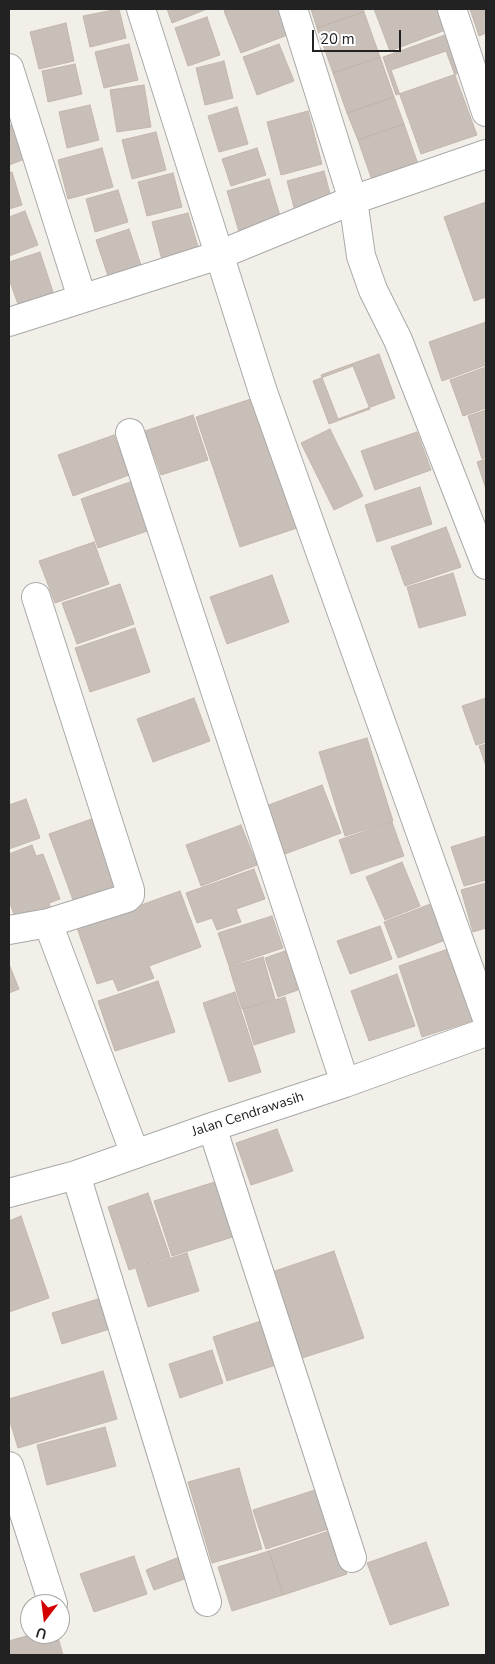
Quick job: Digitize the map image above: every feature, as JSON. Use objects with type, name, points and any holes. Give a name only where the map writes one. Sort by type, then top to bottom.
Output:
[{"type":"street","points":[[141,9],[263,392],[486,1016]]},
{"type":"street","points":[[293,9],[353,200],[361,256],[373,290],[398,340],[486,566]]},
{"type":"street","points":[[452,9],[486,112]]},
{"type":"street","points":[[9,68],[82,298]]},
{"type":"street","points":[[9,322],[219,255],[353,200],[486,154]]},
{"type":"street","points":[[130,433],[345,1083]]},
{"type":"street","points":[[9,930],[48,923],[127,898],[130,895],[130,890],[36,597]]},
{"type":"street","points":[[48,923],[135,1154]]},
{"type":"street","name":"Jalan Cendrawasih","points":[[9,1193],[76,1175],[345,1083],[486,1032]]},
{"type":"street","points":[[212,1127],[352,1558]]},
{"type":"street","points":[[76,1175],[207,1602]]},
{"type":"street","points":[[9,1466],[50,1594]]},
{"type":"building","points":[[119,9],[126,38],[90,47],[83,16]]},
{"type":"building","points":[[167,9],[207,9],[172,23]]},
{"type":"building","points":[[229,9],[280,9],[290,34],[241,53],[224,11]]},
{"type":"building","points":[[311,9],[363,9],[364,12],[317,28]]},
{"type":"building","points":[[374,9],[440,9],[448,29],[390,51]]},
{"type":"building","points":[[470,9],[486,9],[486,33],[479,36]]},
{"type":"building","points":[[364,12],[380,57],[333,73],[317,28]]},
{"type":"building","points":[[207,17],[220,55],[188,66],[175,28]]},
{"type":"building","points":[[66,23],[74,61],[39,69],[30,32]]},
{"type":"building","points":[[445,35],[459,73],[396,95],[383,57]]},
{"type":"building","points":[[129,44],[138,80],[104,88],[95,52]]},
{"type":"building","points":[[279,44],[294,81],[257,95],[243,57]]},
{"type":"building","points":[[446,51],[477,135],[421,154],[391,70]]},
{"type":"building","points":[[380,57],[394,97],[347,113],[333,73]]},
{"type":"building","points":[[224,61],[233,98],[205,105],[196,68]]},
{"type":"building","points":[[75,64],[82,94],[48,102],[42,71]]},
{"type":"building","points":[[144,85],[151,127],[117,132],[110,90]]},
{"type":"building","points":[[394,97],[404,124],[358,140],[347,113]]},
{"type":"building","points":[[90,105],[99,140],[67,148],[59,112]]},
{"type":"building","points":[[237,107],[248,144],[219,152],[208,116]]},
{"type":"building","points":[[308,111],[322,164],[281,175],[267,122]]},
{"type":"building","points":[[13,124],[25,159],[9,165],[9,126]]},
{"type":"building","points":[[404,124],[419,167],[373,183],[358,140]]},
{"type":"building","points":[[156,132],[166,170],[132,179],[122,140]]},
{"type":"building","points":[[102,148],[113,187],[68,199],[58,160]]},
{"type":"building","points":[[257,148],[266,175],[231,186],[222,159]]},
{"type":"building","points":[[324,171],[333,205],[296,215],[287,181]]},
{"type":"building","points":[[9,172],[12,172],[22,205],[9,209]]},
{"type":"building","points":[[173,173],[182,207],[147,216],[138,182]]},
{"type":"building","points":[[269,179],[281,219],[239,232],[227,191]]},
{"type":"building","points":[[118,190],[128,222],[95,232],[86,199]]},
{"type":"building","points":[[486,202],[486,297],[474,301],[444,217]]},
{"type":"building","points":[[25,211],[38,245],[9,256],[9,217]]},
{"type":"building","points":[[188,213],[199,250],[162,260],[152,222]]},
{"type":"building","points":[[129,229],[141,265],[108,276],[96,240]]},
{"type":"building","points":[[40,252],[54,295],[19,307],[9,279],[9,262]]},
{"type":"building","points":[[486,322],[486,365],[442,381],[429,342]]},
{"type":"building","points":[[379,354],[395,398],[338,419],[321,375]]},
{"type":"building","points":[[353,366],[370,409],[329,424],[313,381]]},
{"type":"building","points":[[486,367],[486,408],[463,416],[450,380]]},
{"type":"building","points":[[254,398],[297,528],[240,547],[196,417]]},
{"type":"building","points":[[486,410],[486,457],[482,459],[468,416]]},
{"type":"building","points":[[193,415],[208,460],[161,475],[145,431]]},
{"type":"building","points":[[330,429],[363,496],[334,510],[301,443]]},
{"type":"building","points":[[417,432],[431,470],[375,490],[361,451]]},
{"type":"building","points":[[114,435],[129,475],[73,496],[58,455]]},
{"type":"building","points":[[486,459],[486,489],[477,462]]},
{"type":"building","points":[[136,480],[153,529],[98,548],[81,499]]},
{"type":"building","points":[[420,487],[432,524],[377,542],[365,505]]},
{"type":"building","points":[[446,527],[461,567],[405,586],[391,547]]},
{"type":"building","points":[[94,542],[109,584],[55,603],[39,561]]},
{"type":"building","points":[[453,573],[466,615],[419,628],[407,587]]},
{"type":"building","points":[[272,575],[289,622],[227,644],[210,597]]},
{"type":"building","points":[[120,584],[134,624],[77,644],[62,603]]},
{"type":"building","points":[[135,628],[150,672],[90,692],[75,648]]},
{"type":"building","points":[[194,698],[210,741],[153,762],[137,719]]},
{"type":"building","points":[[486,698],[486,742],[476,745],[462,706]]},
{"type":"building","points":[[367,738],[393,821],[345,836],[319,752]]},
{"type":"building","points":[[486,744],[486,766],[479,746]]},
{"type":"building","points":[[322,785],[341,833],[285,854],[266,806]]},
{"type":"building","points":[[26,799],[40,838],[9,849],[9,805]]},
{"type":"building","points":[[100,816],[123,883],[73,900],[49,834]]},
{"type":"building","points":[[392,822],[404,856],[351,874],[339,840]]},
{"type":"building","points":[[241,825],[257,865],[201,886],[186,845]]},
{"type":"building","points":[[486,836],[486,880],[464,886],[451,847]]},
{"type":"building","points":[[32,845],[36,856],[43,854],[60,899],[49,903],[52,913],[18,925],[9,901],[9,854]]},
{"type":"building","points":[[402,862],[420,906],[385,920],[366,877]]},
{"type":"building","points":[[254,869],[265,899],[236,909],[241,922],[217,930],[212,918],[197,923],[186,893]]},
{"type":"building","points":[[486,883],[486,928],[473,932],[461,890]]},
{"type":"building","points":[[180,891],[201,947],[149,966],[154,978],[118,991],[113,979],[97,984],[77,928]]},
{"type":"building","points":[[433,903],[448,939],[398,958],[384,922]]},
{"type":"building","points":[[272,916],[283,948],[229,966],[218,933]]},
{"type":"building","points":[[380,926],[392,959],[350,974],[337,941]]},
{"type":"building","points":[[451,948],[475,1020],[422,1037],[399,966]]},
{"type":"building","points":[[285,951],[298,990],[278,997],[265,958]]},
{"type":"building","points":[[263,957],[275,999],[242,1009],[229,967]]},
{"type":"building","points":[[9,964],[19,989],[9,993]]},
{"type":"building","points":[[397,974],[415,1026],[369,1041],[351,991]]},
{"type":"building","points":[[158,981],[175,1032],[115,1051],[98,1001]]},
{"type":"building","points":[[235,992],[261,1072],[229,1082],[203,1003]]},
{"type":"building","points":[[285,997],[295,1032],[254,1045],[243,1009]]},
{"type":"building","points":[[277,1129],[293,1171],[251,1185],[236,1143]]},
{"type":"building","points":[[221,1180],[239,1235],[172,1256],[154,1201]]},
{"type":"building","points":[[148,1193],[170,1257],[129,1270],[108,1207]]},
{"type":"building","points":[[21,1216],[49,1298],[9,1312],[9,1221]]},
{"type":"building","points":[[334,1251],[364,1338],[296,1360],[266,1274]]},
{"type":"building","points":[[187,1253],[199,1291],[148,1307],[136,1269]]},
{"type":"building","points":[[98,1299],[102,1311],[110,1308],[116,1327],[62,1344],[52,1313]]},
{"type":"building","points":[[264,1320],[279,1364],[227,1381],[213,1337]]},
{"type":"building","points":[[212,1350],[223,1383],[180,1398],[169,1364]]},
{"type":"building","points":[[103,1371],[117,1419],[18,1448],[9,1418],[9,1399]]},
{"type":"building","points":[[105,1427],[116,1466],[47,1485],[37,1445]]},
{"type":"building","points":[[239,1468],[262,1549],[212,1563],[188,1482]]},
{"type":"building","points":[[318,1489],[331,1528],[266,1549],[253,1510]]},
{"type":"building","points":[[332,1530],[347,1574],[283,1595],[269,1551]]},
{"type":"building","points":[[426,1542],[449,1605],[390,1625],[367,1563]]},
{"type":"building","points":[[269,1551],[283,1595],[232,1611],[218,1567]]},
{"type":"building","points":[[134,1556],[147,1594],[94,1612],[80,1574]]},
{"type":"building","points":[[182,1556],[190,1577],[154,1590],[146,1570]]},
{"type":"building","points":[[20,1638],[20,1644],[60,1644],[63,1655],[9,1655],[9,1641]]}]
